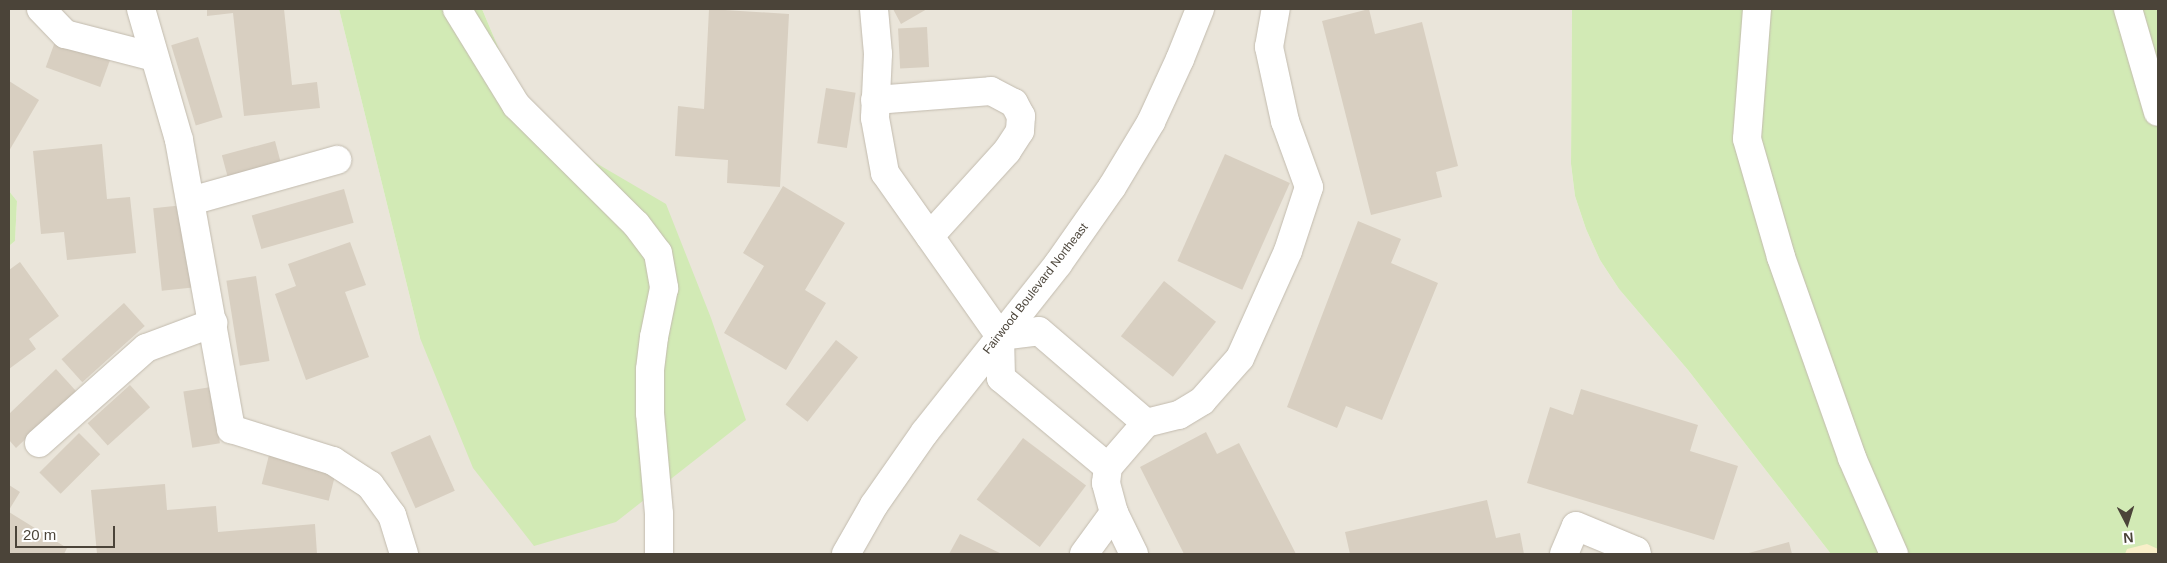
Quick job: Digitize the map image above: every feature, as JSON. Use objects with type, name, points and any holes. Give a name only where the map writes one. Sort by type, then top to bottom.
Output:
[{"type":"street","points":[[40,9],[64,34],[154,58]]},
{"type":"street","points":[[141,9],[154,58],[180,140],[231,429],[333,460],[370,485],[392,515],[404,554]]},
{"type":"street","points":[[457,9],[516,105],[636,224],[658,253],[664,288],[654,337],[650,370],[650,413],[659,514],[659,554]]},
{"type":"street","points":[[874,9],[878,54],[875,118],[885,173],[1000,336],[1002,378],[1108,467]]},
{"type":"street","name":"Fairwood Boulevard Northeast","points":[[846,554],[874,505],[920,440],[1058,264],[1112,187],[1151,122],[1180,59],[1200,9]]},
{"type":"street","points":[[1134,554],[1114,513],[1106,483],[1108,467],[1146,422],[1179,415],[1202,401],[1240,358],[1288,251],[1309,187],[1285,120],[1269,47],[1276,9]]},
{"type":"street","points":[[1757,9],[1747,139],[1781,256],[1848,449],[1894,554]]},
{"type":"street","points":[[2128,9],[2158,112]]},
{"type":"street","points":[[875,100],[991,91],[1014,103],[1021,116],[1020,131],[1007,151],[930,236]]},
{"type":"street","points":[[191,201],[337,160]]},
{"type":"street","points":[[39,443],[146,348],[213,323]]},
{"type":"street","points":[[1000,336],[1039,331],[1146,422]]},
{"type":"street","points":[[1084,554],[1114,513]]},
{"type":"street","points":[[1564,554],[1576,526],[1636,551],[1637,554]]},
{"type":"shaded area","points":[[9,9],[339,9],[420,338],[572,149],[520,99],[482,9],[1572,9],[1571,164],[1575,196],[1586,229],[1600,260],[1619,289],[1688,370],[1831,554],[9,554],[9,246],[15,241],[17,201],[9,191]]},
{"type":"green space","points":[[339,9],[482,9],[520,99],[572,149],[666,204],[711,318],[746,420],[616,522],[534,546],[473,468],[420,338]]},
{"type":"green space","points":[[1572,9],[2158,9],[2158,554],[1831,554],[1688,370],[1619,289],[1600,260],[1586,229],[1575,196],[1571,164]]},
{"type":"green space","points":[[9,191],[17,201],[15,241],[9,246]]},
{"type":"sand","points":[[2147,544],[2158,549],[2158,554],[2125,554],[2127,549]]},
{"type":"building","points":[[207,9],[284,9],[292,85],[317,82],[320,108],[244,116],[233,13],[207,16]]},
{"type":"building","points":[[709,9],[789,14],[780,187],[727,183],[728,160],[675,156],[678,106],[704,109]]},
{"type":"building","points":[[893,9],[927,9],[901,24]]},
{"type":"building","points":[[1369,9],[1375,34],[1422,22],[1458,166],[1436,172],[1442,197],[1371,215],[1322,21]]},
{"type":"building","points":[[927,27],[929,67],[900,68],[898,29]]},
{"type":"building","points":[[198,37],[223,117],[196,126],[171,45]]},
{"type":"building","points":[[56,39],[111,59],[100,87],[46,67]]},
{"type":"building","points":[[9,81],[39,100],[9,151]]},
{"type":"building","points":[[826,88],[856,93],[847,148],[817,143]]},
{"type":"building","points":[[275,141],[283,171],[230,185],[222,155]]},
{"type":"building","points":[[102,144],[107,199],[130,197],[136,253],[67,260],[64,232],[41,234],[33,151]]},
{"type":"building","points":[[1225,154],[1290,183],[1242,290],[1177,261]]},
{"type":"building","points":[[783,186],[845,223],[805,290],[826,303],[786,370],[724,333],[764,266],[743,253]]},
{"type":"building","points":[[344,189],[354,223],[261,249],[252,215]]},
{"type":"building","points":[[184,205],[193,288],[162,291],[153,208]]},
{"type":"building","points":[[1358,221],[1401,239],[1391,263],[1438,283],[1382,420],[1346,406],[1337,428],[1287,407]]},
{"type":"building","points":[[350,242],[366,285],[345,292],[369,357],[306,380],[275,294],[296,286],[288,264]]},
{"type":"building","points":[[20,262],[59,316],[29,339],[36,349],[9,369],[9,270]]},
{"type":"building","points":[[256,276],[269,361],[240,366],[226,281]]},
{"type":"building","points":[[1164,281],[1216,322],[1173,377],[1121,336]]},
{"type":"building","points":[[124,303],[145,326],[82,382],[62,359]]},
{"type":"building","points":[[836,340],[858,357],[808,422],[786,405]]},
{"type":"building","points":[[56,369],[76,391],[16,448],[9,440],[9,414]]},
{"type":"building","points":[[130,385],[150,407],[108,445],[88,423]]},
{"type":"building","points":[[211,387],[220,443],[192,448],[183,391]]},
{"type":"building","points":[[1581,389],[1698,425],[1690,451],[1738,466],[1714,540],[1527,483],[1550,407],[1573,415]]},
{"type":"building","points":[[1206,432],[1217,454],[1239,443],[1296,554],[1184,554],[1140,467]]},
{"type":"building","points":[[79,433],[100,454],[61,494],[39,473]]},
{"type":"building","points":[[430,435],[455,491],[416,508],[391,452]]},
{"type":"building","points":[[1023,438],[1086,486],[1040,547],[977,499]]},
{"type":"building","points":[[269,455],[336,472],[329,501],[262,484]]},
{"type":"building","points":[[165,484],[167,510],[216,506],[218,532],[315,524],[317,554],[97,554],[91,490]]},
{"type":"building","points":[[9,485],[20,492],[9,510]]},
{"type":"building","points":[[1487,500],[1496,538],[1520,533],[1524,554],[1350,554],[1345,532]]},
{"type":"building","points":[[9,512],[67,548],[64,554],[9,554]]},
{"type":"building","points":[[960,534],[1002,554],[949,554]]},
{"type":"building","points":[[1789,542],[1792,554],[1745,554]]}]
